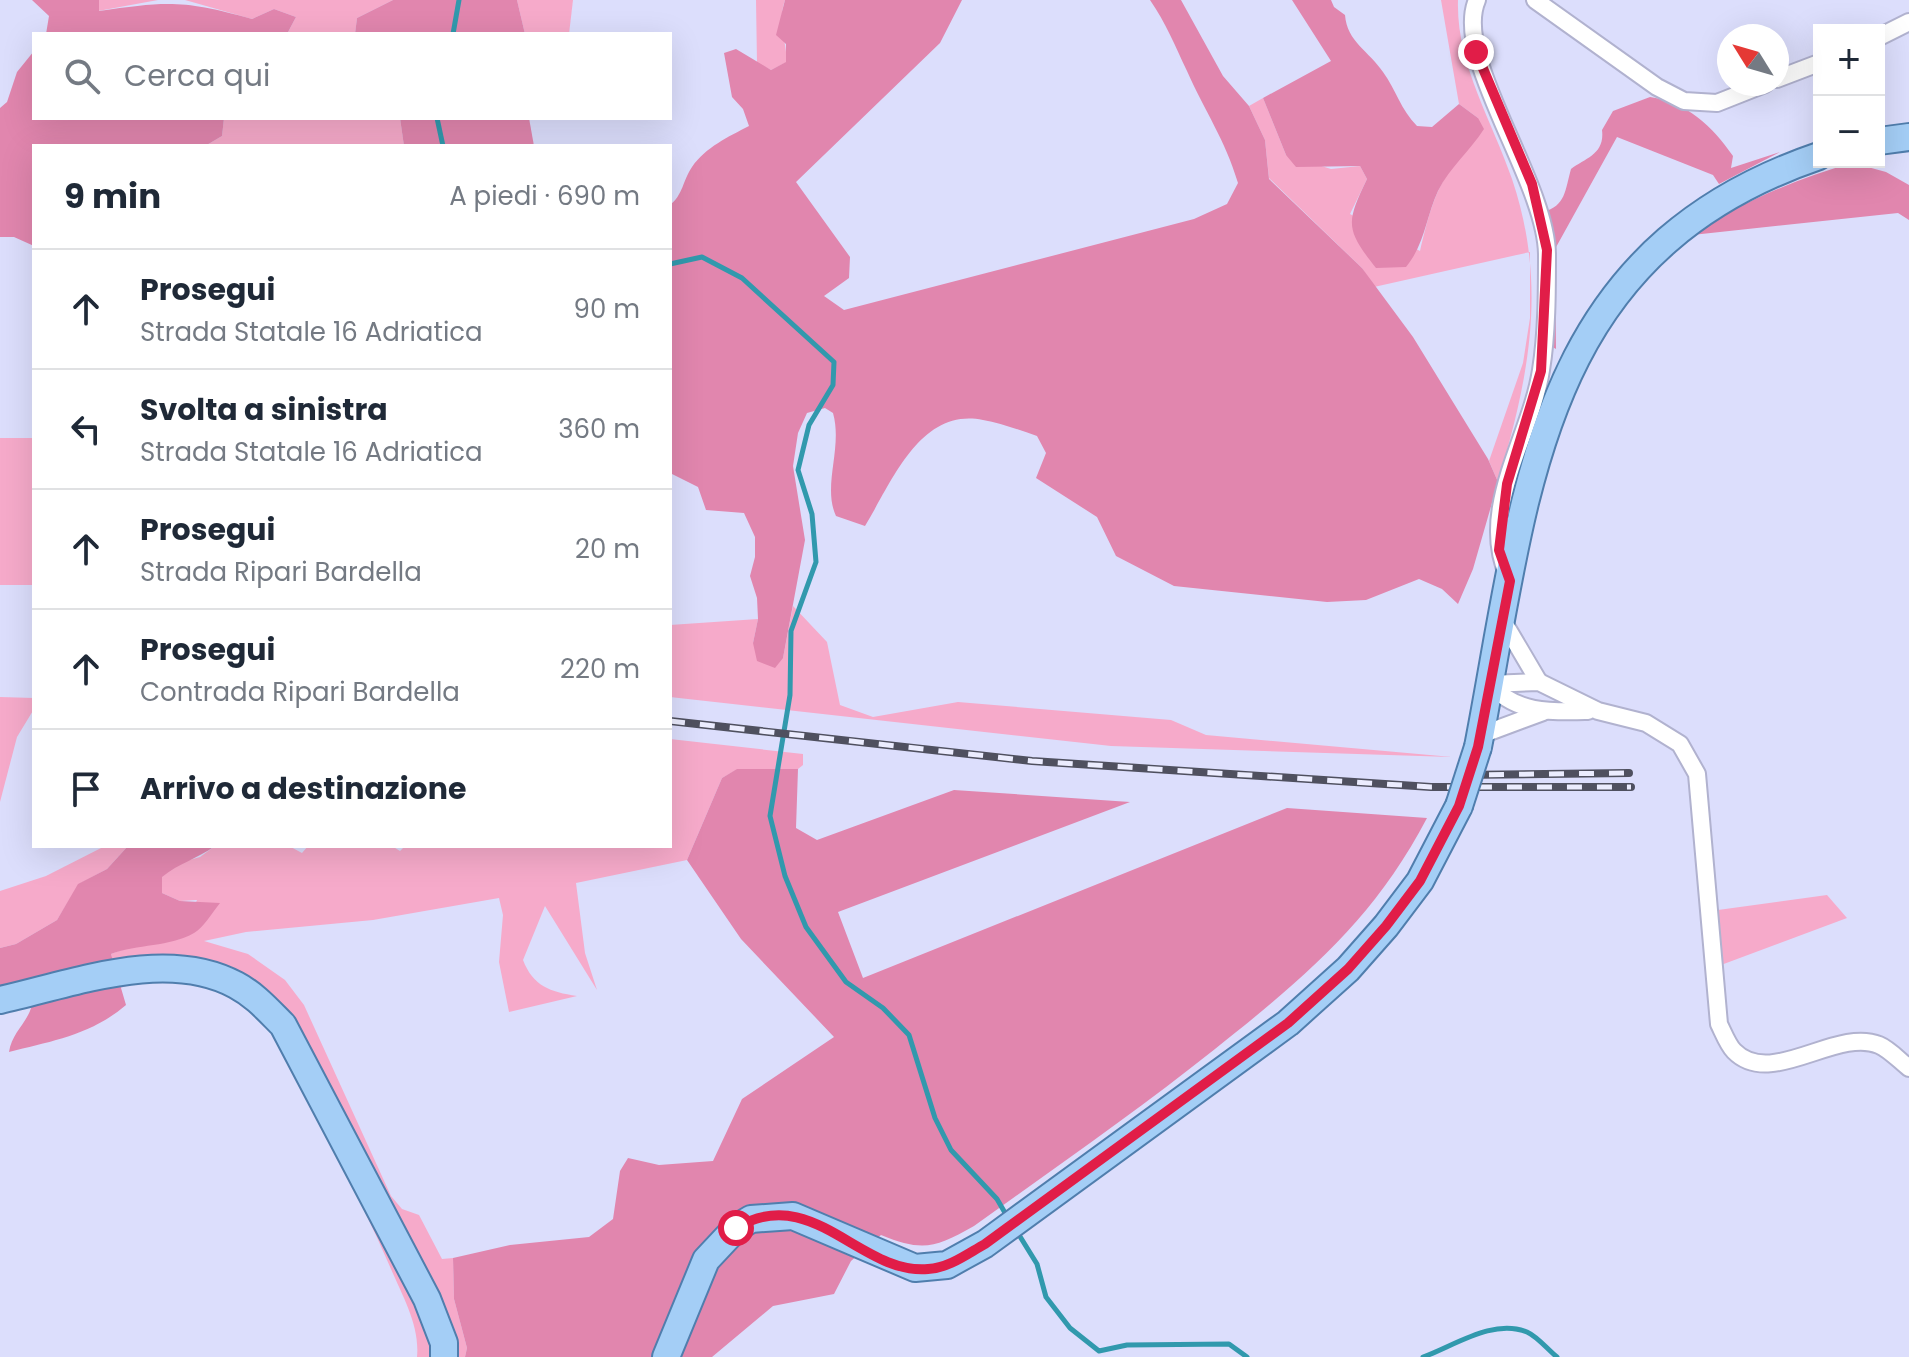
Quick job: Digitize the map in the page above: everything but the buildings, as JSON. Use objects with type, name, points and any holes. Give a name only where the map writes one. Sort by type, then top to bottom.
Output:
[{"type":"main road","points":[[1885,140],[1909,137]]},
{"type":"main road","points":[[666,1357],[706,1260],[726,1237],[751,1219],[793,1216],[903,1266],[926,1270],[947,1265],[985,1244],[1288,1023],[1348,969],[1420,881],[1459,806],[1479,741],[1510,581],[1546,427],[1600,316],[1636,267],[1703,210],[1775,171],[1813,158]]},
{"type":"main road","points":[[0,1000],[110,975],[164,968],[204,972],[236,985],[260,1001],[283,1025],[427,1299],[444,1343],[444,1357]]},
{"type":"street","points":[[1477,0],[1470,19],[1476,52],[1532,184],[1547,250],[1541,371],[1507,484],[1499,550],[1510,581]]},
{"type":"street","points":[[1535,0],[1657,87],[1684,101],[1717,103],[1735,96]]},
{"type":"street","points":[[1885,34],[1909,22]]},
{"type":"street","points":[[1789,74],[1813,65]]},
{"type":"street","points":[[1519,437],[1523,459],[1534,469]]},
{"type":"street","points":[[1503,621],[1539,682]]},
{"type":"street","points":[[1490,684],[1539,682],[1598,711],[1646,723],[1680,744],[1697,774],[1719,1024],[1735,1053],[1759,1063],[1787,1062],[1851,1042],[1879,1044],[1909,1068]]},
{"type":"street","points":[[1490,684],[1502,698],[1543,712],[1598,711]]},
{"type":"street","points":[[1479,741],[1543,712]]},
{"type":"shaded area","points":[[32,0],[99,0],[99,11],[176,4],[209,8],[252,19],[274,9],[296,17],[288,32],[46,32],[49,16]]},
{"type":"shaded area","points":[[99,0],[158,0],[98,11]]},
{"type":"shaded area","points":[[185,0],[393,0],[357,18],[355,32],[288,32],[296,17],[274,9],[252,19]]},
{"type":"shaded area","points":[[393,0],[517,0],[525,32],[355,32],[357,18]]},
{"type":"shaded area","points":[[517,0],[573,0],[569,32],[525,32]]},
{"type":"shaded area","points":[[756,0],[785,0],[782,23],[787,62],[771,70],[757,63]]},
{"type":"shaded area","points":[[785,0],[962,0],[940,43],[796,182],[850,257],[849,278],[824,296],[844,310],[1194,219],[1227,204],[1238,183],[1233,167],[1150,0],[1181,0],[1223,76],[1249,106],[1265,140],[1269,179],[1362,268],[1413,337],[1488,459],[1498,482],[1473,569],[1458,604],[1442,589],[1419,579],[1366,600],[1327,602],[1174,586],[1116,556],[1097,517],[1036,478],[1046,453],[1037,436],[983,420],[961,419],[942,425],[925,436],[898,470],[865,526],[836,516],[831,492],[835,426],[833,413],[825,408],[807,413],[798,433],[793,466],[805,540],[783,658],[775,668],[757,661],[753,643],[758,619],[757,598],[750,576],[755,557],[755,537],[744,513],[706,510],[698,487],[672,474],[672,203],[689,172],[704,154],[749,126],[743,109],[732,97],[724,53],[736,49],[771,70],[786,62],[786,44],[776,35]]},
{"type":"shaded area","points":[[1292,0],[1331,0],[1334,7],[1345,15],[1354,39],[1383,72],[1417,126],[1432,127],[1459,104],[1478,118],[1484,129],[1443,182],[1417,249],[1406,267],[1376,268],[1354,234],[1352,216],[1367,179],[1360,166],[1296,167],[1286,155],[1263,98],[1331,61]]},
{"type":"shaded area","points":[[1441,0],[1458,0],[1459,24],[1469,69],[1512,179],[1529,252],[1374,287],[1362,268],[1269,178],[1265,140],[1249,106],[1263,98],[1286,155],[1331,169],[1360,166],[1367,179],[1350,214],[1420,251],[1436,196],[1452,167],[1470,146],[1478,118],[1459,104]]},
{"type":"shaded area","points":[[32,53],[32,120],[224,120],[222,136],[208,144],[32,144],[32,245],[14,237],[0,237],[0,108],[7,102],[17,72]]},
{"type":"shaded area","points":[[1650,97],[1676,104],[1698,117],[1733,156],[1731,168],[1780,152],[1719,184],[1713,175],[1617,137],[1555,249],[1556,349],[1549,345],[1543,212],[1560,201],[1571,169],[1601,145],[1602,130],[1613,111]]},
{"type":"shaded area","points":[[224,120],[400,120],[404,144],[208,144],[222,136]]},
{"type":"shaded area","points":[[400,120],[529,120],[534,144],[404,144]]},
{"type":"shaded area","points":[[1837,168],[1871,168],[1886,172],[1909,185],[1909,220],[1898,213],[1683,236],[1766,194]]},
{"type":"shaded area","points":[[1530,268],[1532,294],[1526,368],[1498,482],[1489,461],[1523,363],[1530,318]]},
{"type":"shaded area","points":[[0,438],[32,438],[32,585],[0,585]]},
{"type":"shaded area","points":[[793,606],[827,642],[840,705],[873,717],[958,702],[1171,720],[1206,735],[1452,757],[1111,746],[672,697],[672,625],[758,619],[753,643],[783,658]]},
{"type":"shaded area","points":[[0,697],[32,698],[32,712],[17,737],[0,802]]},
{"type":"shaded area","points":[[672,739],[803,754],[803,765],[798,769],[738,769],[722,778],[687,860],[576,883],[585,953],[597,990],[545,906],[523,960],[537,982],[577,996],[509,1012],[499,962],[503,915],[499,898],[373,920],[246,932],[204,941],[248,954],[285,980],[304,1005],[391,1196],[402,1209],[419,1215],[442,1259],[453,1258],[454,1299],[467,1348],[465,1357],[417,1357],[416,1334],[410,1312],[348,1179],[271,1031],[237,1003],[202,985],[163,979],[120,988],[111,954],[132,946],[180,939],[197,900],[180,901],[162,893],[161,877],[179,863],[200,857],[212,848],[293,848],[302,853],[306,848],[395,848],[400,851],[403,848],[672,848]]},
{"type":"shaded area","points":[[737,769],[798,769],[796,828],[817,840],[954,790],[1130,802],[838,912],[863,978],[1287,808],[1427,818],[1384,888],[1360,918],[1307,972],[1186,1072],[974,1226],[929,1245],[908,1244],[881,1235],[851,1261],[834,1294],[773,1306],[712,1357],[465,1357],[467,1348],[454,1299],[453,1258],[510,1245],[589,1237],[613,1219],[620,1171],[628,1158],[659,1165],[713,1161],[742,1099],[834,1037],[741,939],[687,860],[722,778]]},
{"type":"shaded area","points":[[101,848],[126,848],[107,869],[79,884],[57,920],[16,944],[0,948],[0,891],[46,876]]},
{"type":"shaded area","points":[[126,848],[212,848],[162,877],[162,893],[180,901],[220,903],[201,927],[185,938],[111,954],[126,1005],[113,1015],[70,1036],[9,1052],[32,1005],[0,987],[0,948],[16,944],[57,920],[78,884],[107,869]]},
{"type":"shaded area","points":[[1827,895],[1847,918],[1721,965],[1718,910]]},
{"type":"waterway","points":[[453,32],[459,0]]},
{"type":"waterway","points":[[437,120],[443,144]]},
{"type":"waterway","points":[[672,264],[702,257],[742,278],[834,362],[833,385],[809,425],[798,470],[812,514],[816,562],[791,631],[790,695],[770,816],[785,876],[806,927],[846,982],[883,1008],[909,1035],[935,1118],[951,1150],[997,1199],[1008,1218]]},
{"type":"waterway","points":[[1016,1230],[1037,1264],[1046,1297],[1070,1328],[1099,1351],[1127,1345],[1229,1344],[1247,1357]]},
{"type":"waterway","points":[[1423,1357],[1474,1335],[1501,1328],[1527,1332],[1557,1357]]},
{"type":"railway","points":[[672,721],[1032,761],[1431,787],[1631,787]]},
{"type":"railway","points":[[1459,775],[1629,773]]},
{"type":"route","points":[[736,1228],[751,1219],[768,1215],[793,1216],[903,1266],[926,1270],[947,1265],[985,1244],[1288,1023],[1348,969],[1420,881],[1459,806],[1478,747],[1510,581],[1499,550],[1507,484],[1541,371],[1547,250],[1532,184],[1476,52]]}]
